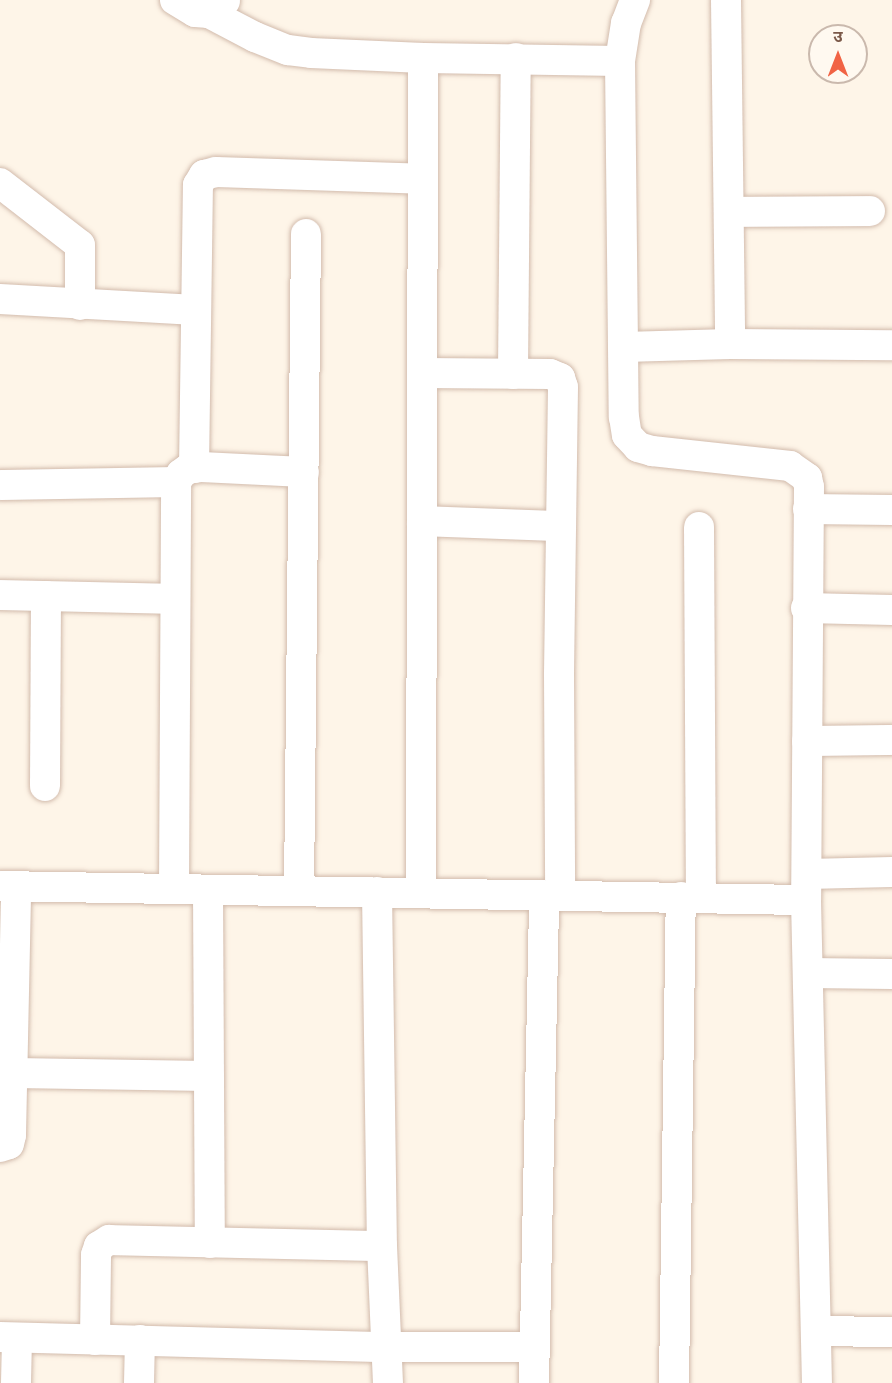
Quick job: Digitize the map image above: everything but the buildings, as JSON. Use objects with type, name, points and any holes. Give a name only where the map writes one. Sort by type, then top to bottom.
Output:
[{"type":"street","points":[[175,0],[195,12],[217,6],[255,38],[288,50],[423,58],[620,61]]},
{"type":"street","points":[[635,0],[626,23],[620,61],[624,417],[627,435],[638,447],[652,451],[790,466],[807,478],[806,887],[817,1383]]},
{"type":"street","points":[[726,0],[730,344]]},
{"type":"street","points":[[421,892],[423,58]]},
{"type":"street","points":[[513,374],[516,58]]},
{"type":"street","points":[[174,889],[175,599],[196,310],[198,185],[204,175],[216,172],[423,178]]},
{"type":"street","points":[[0,183],[80,245],[80,305]]},
{"type":"street","points":[[729,212],[870,211]]},
{"type":"street","points":[[299,891],[306,234]]},
{"type":"street","points":[[0,299],[196,310]]},
{"type":"street","points":[[624,347],[730,344],[892,345]]},
{"type":"street","points":[[422,373],[550,374],[560,378],[563,387],[552,895],[534,1383]]},
{"type":"street","points":[[0,485],[185,475],[304,472]]},
{"type":"street","points":[[808,509],[892,510]]},
{"type":"street","points":[[422,521],[561,526]]},
{"type":"street","points":[[674,1383],[691,897],[699,527]]},
{"type":"street","points":[[0,595],[175,599]]},
{"type":"street","points":[[45,786],[46,596]]},
{"type":"street","points":[[806,608],[892,610]]},
{"type":"street","points":[[807,741],[892,740]]},
{"type":"street","points":[[0,1147],[9,1144],[12,1135],[13,1073],[7,1026],[8,887],[691,897],[806,887],[892,872]]},
{"type":"street","points":[[208,890],[210,1243]]},
{"type":"street","points":[[377,892],[382,1246],[387,1383]]},
{"type":"street","points":[[808,973],[892,974]]},
{"type":"street","points":[[13,1073],[209,1076]]},
{"type":"street","points":[[95,1340],[96,1255],[99,1246],[109,1240],[382,1246]]},
{"type":"street","points":[[817,1331],[892,1332]]},
{"type":"street","points":[[16,1383],[9,1338],[387,1347],[534,1347]]},
{"type":"street","points":[[139,1383],[140,1340]]}]
